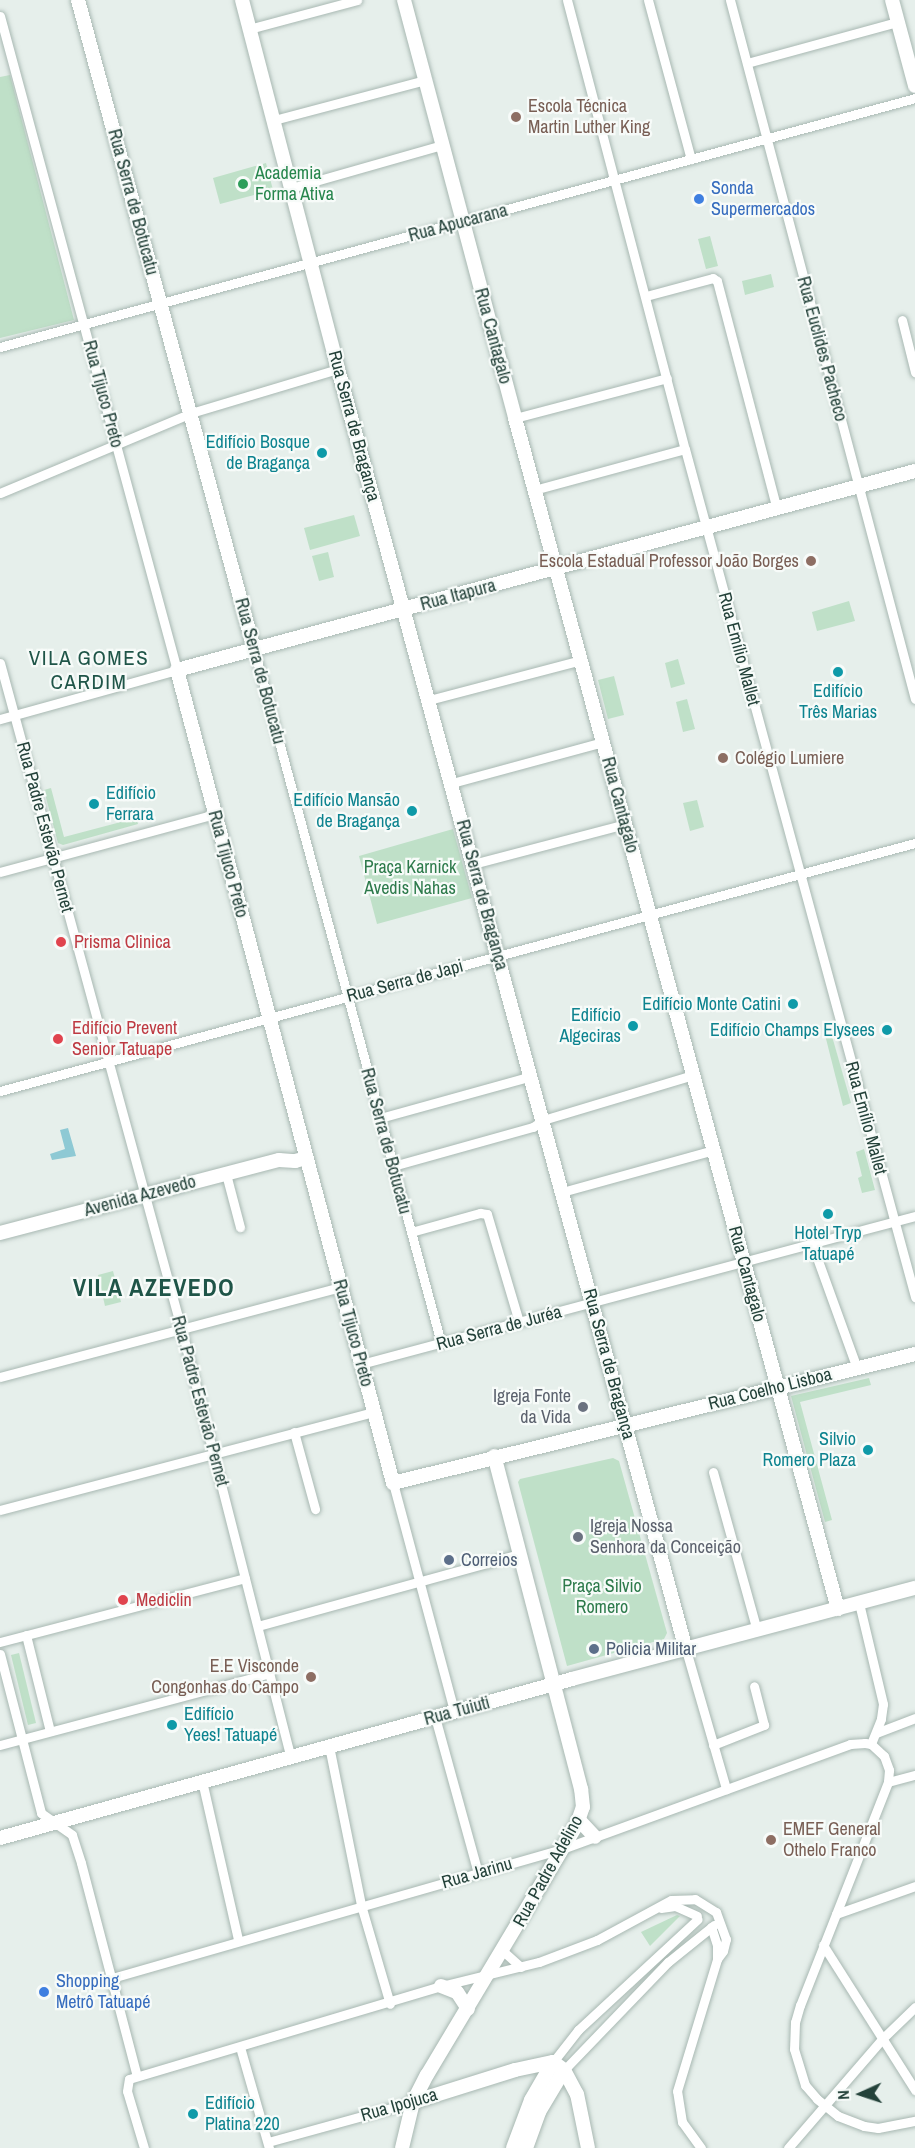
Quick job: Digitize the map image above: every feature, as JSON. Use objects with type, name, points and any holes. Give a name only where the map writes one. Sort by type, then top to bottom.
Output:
[{"type":"street","name":"Rua Serra de Botucatu","points":[[78,0],[441,1343]]},
{"type":"street","name":"Rua Serra de Bragança","points":[[242,0],[338,369],[686,1650],[726,1789]]},
{"type":"street","points":[[249,29],[357,0]]},
{"type":"street","name":"Rua Cantagalo","points":[[404,0],[555,568],[838,1609]]},
{"type":"street","name":"Rua Emílio Mallet","points":[[567,0],[685,449],[915,1297]]},
{"type":"street","points":[[648,0],[691,159]]},
{"type":"street","name":"Rua Euclides Pacheco","points":[[730,0],[858,486],[913,682],[915,699]]},
{"type":"street","points":[[892,0],[915,86]]},
{"type":"street","name":"Rua Tijuco Preto","points":[[0,16],[117,444],[454,1711]]},
{"type":"street","points":[[747,63],[897,22]]},
{"type":"street","points":[[274,120],[425,80]]},
{"type":"street","name":"Rua Apucarana","points":[[0,347],[915,98]]},
{"type":"street","points":[[291,188],[442,145]]},
{"type":"street","points":[[645,296],[713,278],[717,281],[777,509]]},
{"type":"street","points":[[902,320],[915,372]]},
{"type":"street","points":[[0,493],[191,413],[338,369]]},
{"type":"street","points":[[515,418],[667,378]]},
{"type":"street","points":[[534,490],[685,449]]},
{"type":"street","name":"Rua Itapura","points":[[0,719],[915,471]]},
{"type":"street","points":[[429,700],[581,660]]},
{"type":"street","name":"Rua Padre Estevão Pernet","points":[[0,663],[181,1329],[291,1758]]},
{"type":"street","points":[[452,783],[603,742]]},
{"type":"street","points":[[0,872],[215,813]]},
{"type":"street","points":[[473,864],[625,824]]},
{"type":"street","name":"Rua Serra de Japi","points":[[0,1091],[915,843]]},
{"type":"street","points":[[380,1118],[531,1076]]},
{"type":"street","points":[[393,1166],[533,1127],[543,1120],[693,1076]]},
{"type":"street","points":[[562,1192],[713,1150]]},
{"type":"street","name":"Avenida Azevedo","points":[[0,1233],[279,1160],[295,1161],[305,1153]]},
{"type":"street","points":[[226,1174],[240,1227]]},
{"type":"street","points":[[411,1232],[480,1213],[487,1214],[519,1322]]},
{"type":"street","name":"Rua Serra de Juréa","points":[[361,1364],[915,1216]]},
{"type":"street","points":[[812,1244],[857,1368]]},
{"type":"street","points":[[0,1377],[340,1287]]},
{"type":"street","name":"Rua Coelho Lisboa","points":[[625,1424],[915,1354]]},
{"type":"street","points":[[0,1510],[374,1412]]},
{"type":"street","points":[[393,1483],[625,1424]]},
{"type":"street","points":[[294,1432],[315,1509]]},
{"type":"street","points":[[494,1456],[553,1684]]},
{"type":"street","points":[[713,1472],[757,1631]]},
{"type":"street","points":[[258,1626],[519,1554]]},
{"type":"street","points":[[0,1642],[245,1578]]},
{"type":"street","name":"Rua Tuiuti","points":[[0,1838],[57,1824],[454,1711],[915,1588]]},
{"type":"street","points":[[859,1603],[882,1697],[882,1714],[871,1744],[879,1750],[887,1762],[888,1782],[800,2005],[794,2036],[800,2074],[811,2093],[825,2107],[838,2116],[864,2126],[888,2128],[915,2121]]},
{"type":"street","points":[[26,1635],[50,1731]]},
{"type":"street","points":[[0,1654],[41,1813],[72,1835],[137,2076]]},
{"type":"street","points":[[0,1744],[270,1673]]},
{"type":"street","name":"Rua Padre Adelino","points":[[402,2148],[413,2102],[579,1820],[583,1798],[553,1684]]},
{"type":"street","points":[[713,1746],[764,1725],[754,1686]]},
{"type":"street","points":[[435,1717],[478,1873]]},
{"type":"street","points":[[876,1733],[915,1718]]},
{"type":"street","name":"Rua Jarinu","points":[[112,1978],[238,1940],[562,1849],[850,1744],[871,1744]]},
{"type":"street","points":[[329,1746],[361,1905],[390,2004]]},
{"type":"street","points":[[888,1782],[915,1775]]},
{"type":"street","points":[[202,1781],[238,1940]]},
{"type":"street","points":[[579,1820],[595,1837]]},
{"type":"street","points":[[836,1914],[915,1886]]},
{"type":"street","points":[[144,2148],[127,2091],[129,2079],[137,2076],[390,2004],[441,1986],[521,1967],[597,1940],[671,1900],[683,1897],[695,1899],[711,1908],[724,1927],[726,1939],[723,1951],[717,1959]]},
{"type":"street","points":[[650,1911],[675,1906],[697,1918],[700,1925],[709,1927]]},
{"type":"street","points":[[513,2148],[522,2120],[554,2072],[578,2030],[697,1918],[702,1909],[711,1908]]},
{"type":"street","points":[[526,2148],[554,2072],[668,1962],[718,1918]]},
{"type":"street","points":[[701,2148],[682,2122],[677,2091],[717,1959],[717,1946],[709,1927]]},
{"type":"street","points":[[823,1945],[915,2090]]},
{"type":"street","points":[[503,1951],[521,1967]]},
{"type":"street","points":[[441,1986],[457,1992],[468,2009]]},
{"type":"street","points":[[622,1988],[632,1999]]},
{"type":"street","points":[[788,2148],[882,2039],[915,2007]]},
{"type":"street","points":[[240,2047],[269,2145]]},
{"type":"street","name":"Rua Ipojuca","points":[[269,2145],[530,2067],[554,2072]]},
{"type":"street","points":[[554,2072],[573,2086],[580,2104],[588,2148]]},
{"type":"green space","points":[[10,75],[74,320],[0,338],[0,77]]},
{"type":"green space","name":"Academia Forma Ativa","points":[[266,163],[273,190],[220,204],[213,178]]},
{"type":"green space","points":[[710,236],[718,266],[706,269],[698,239]]},
{"type":"green space","points":[[771,274],[774,287],[745,295],[742,281]]},
{"type":"green space","points":[[354,515],[360,536],[310,550],[304,528]]},
{"type":"green space","points":[[328,552],[334,577],[319,581],[312,556]]},
{"type":"green space","points":[[849,601],[855,621],[817,631],[812,612]]},
{"type":"green space","points":[[678,659],[685,684],[671,688],[665,663]]},
{"type":"green space","points":[[614,676],[624,715],[608,719],[598,680]]},
{"type":"green space","points":[[687,699],[695,729],[683,732],[676,702]]},
{"type":"green space","points":[[51,788],[64,837],[136,818],[138,824],[63,845],[58,843],[44,790]]},
{"type":"green space","points":[[697,800],[704,827],[690,831],[683,803]]},
{"type":"green space","name":"Praça Karnick Avedis Nahas","points":[[453,829],[472,898],[377,924],[359,856]]},
{"type":"green space","points":[[830,1029],[851,1103],[843,1106],[824,1031]]},
{"type":"green space","points":[[864,1149],[875,1190],[862,1193],[858,1178],[862,1176],[856,1152]]},
{"type":"green space","points":[[113,1271],[121,1302],[105,1306],[98,1275]]},
{"type":"green space","points":[[869,1378],[871,1385],[800,1402],[832,1520],[825,1522],[791,1396]]},
{"type":"green space","name":"Praça Silvio Romero","points":[[613,1458],[619,1461],[667,1633],[664,1639],[567,1666],[518,1482],[520,1479]]},
{"type":"green space","points":[[19,1653],[36,1723],[28,1725],[11,1655]]},
{"type":"green space","points":[[677,1915],[680,1916],[650,1946],[641,1932]]},
{"type":"water","points":[[68,1128],[76,1156],[52,1160],[50,1154],[65,1149],[60,1130]]},
{"type":"place","name":"Escola Técnica Martin Luther King","points":[[516,117]]},
{"type":"place","name":"Academia Forma Ativa","points":[[243,184]]},
{"type":"place","name":"Sonda Supermercados","points":[[699,199]]},
{"type":"place","name":"Edifício Bosque de Bragança","points":[[322,453]]},
{"type":"place","name":"Escola Estadual Professor João Borges","points":[[811,561]]},
{"type":"place","name":"Edifício Três Marias","points":[[838,672]]},
{"type":"place","name":"Colégio Lumiere","points":[[723,758]]},
{"type":"place","name":"Edifício Ferrara","points":[[94,804]]},
{"type":"place","name":"Edifício Mansão de Bragança","points":[[412,811]]},
{"type":"place","name":"Prisma Clinica","points":[[61,942]]},
{"type":"place","name":"Edifício Monte Catini","points":[[793,1004]]},
{"type":"place","name":"Edifício Algeciras","points":[[633,1026]]},
{"type":"place","name":"Edifício Champs Elysees","points":[[887,1030]]},
{"type":"place","name":"Edifício Prevent Senior Tatuape","points":[[58,1039]]},
{"type":"place","name":"Hotel Tryp Tatuapé","points":[[828,1214]]},
{"type":"place","name":"Igreja Fonte da Vida","points":[[583,1407]]},
{"type":"place","name":"Silvio Romero Plaza","points":[[868,1450]]},
{"type":"place","name":"Igreja Nossa Senhora da Conceição","points":[[578,1537]]},
{"type":"place","name":"Correios","points":[[449,1560]]},
{"type":"place","name":"Mediclin","points":[[123,1600]]},
{"type":"place","name":"Policia Militar","points":[[594,1649]]},
{"type":"place","name":"E.E Visconde Congonhas do Campo","points":[[311,1677]]},
{"type":"place","name":"Edifício Yees! Tatuapé","points":[[172,1725]]},
{"type":"place","name":"EMEF General Othelo Franco","points":[[771,1840]]},
{"type":"place","name":"Shopping Metrô Tatuapé","points":[[44,1992]]},
{"type":"place","name":"Edifício Platina 220","points":[[193,2114]]},
{"type":"district","name":"VILA GOMES CARDIM","points":[[89,670]]},
{"type":"district","name":"VILA AZEVEDO","points":[[154,1288]]}]
